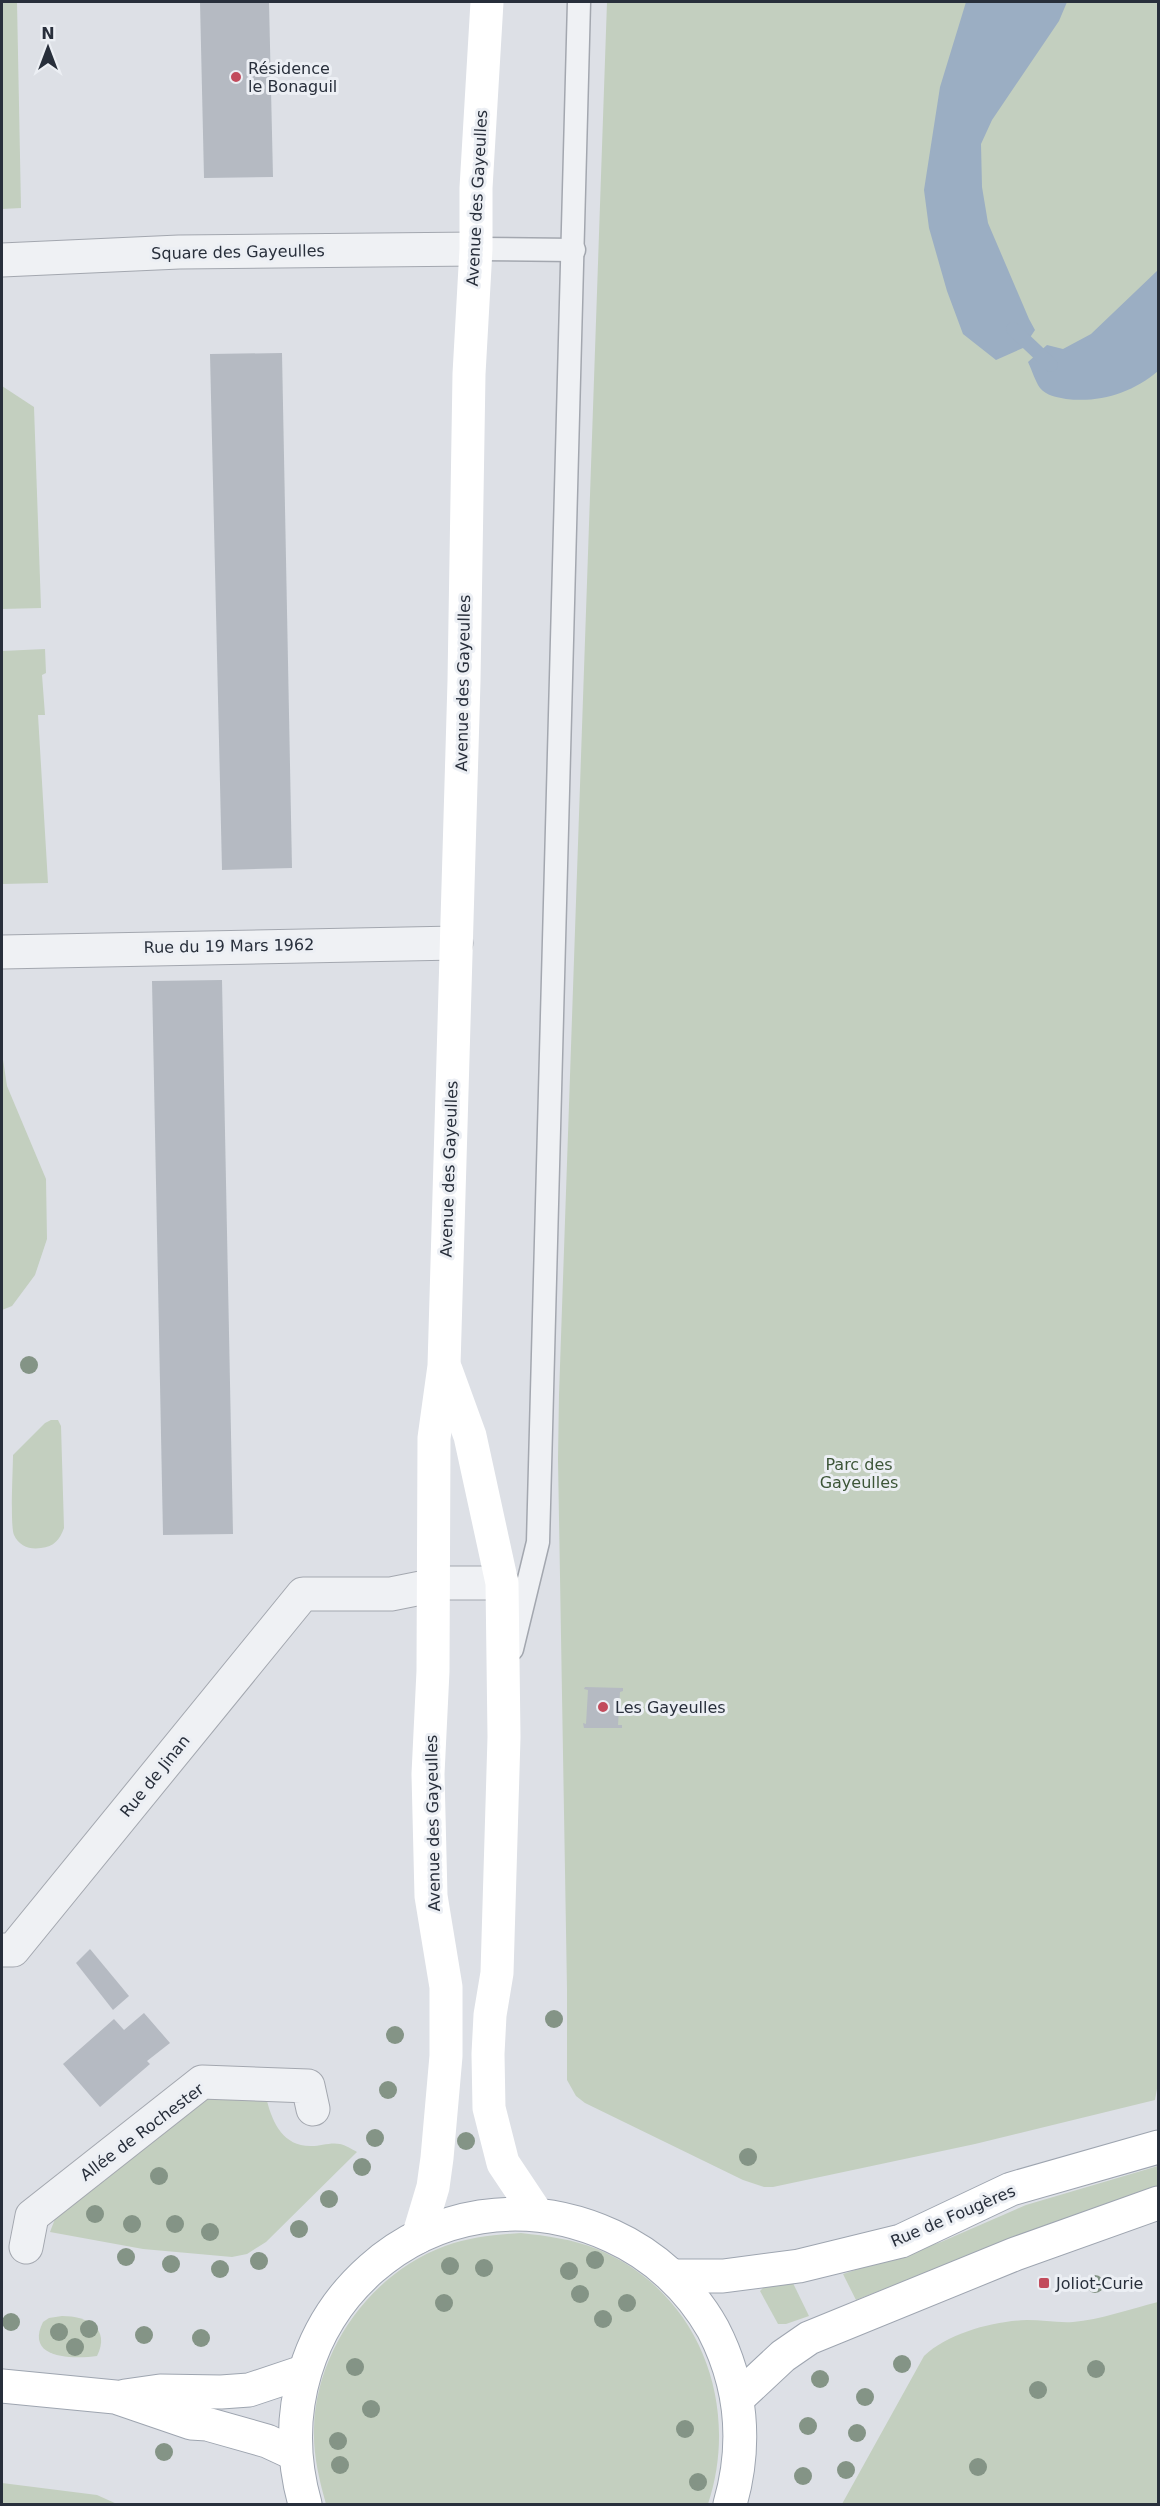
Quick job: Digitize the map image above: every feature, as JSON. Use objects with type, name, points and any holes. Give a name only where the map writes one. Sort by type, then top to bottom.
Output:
[{"type":"street","name":"Avenue des Gayeulles","points":[[418,2237],[433,2187],[446,2056],[446,1987],[431,1896],[428,1774],[433,1671],[434,1438],[444,1366],[469,374],[476,249],[476,188],[487,2]]},
{"type":"street","name":"Square des Gayeulles","points":[[2,260],[179,252],[476,249]]},
{"type":"street","name":"Rue du 19 Mars 1962","points":[[2,952],[456,943]]},
{"type":"street","name":"Avenue des Gayeulles","points":[[444,1366],[470,1436],[502,1583],[504,1680],[497,1973],[490,2014],[489,2108],[503,2163],[537,2214]]},
{"type":"street","points":[[433,1586],[446,1583],[502,1583]]},
{"type":"street","name":"Rue de Jinan","points":[[2,1950],[13,1950],[303,1594],[391,1594],[433,1586]]},
{"type":"street","name":"Allée de Rochester","points":[[26,2247],[32,2216],[202,2082],[308,2086],[313,2109]]},
{"type":"street","name":"Rue de Fougères","points":[[673,2276],[723,2276],[800,2266],[901,2241],[1011,2189],[1158,2147]]},
{"type":"street","points":[[738,2398],[783,2356],[809,2338],[1015,2254],[1158,2203]]},
{"type":"street","points":[[305,2505],[295,2454],[296,2413],[303,2372],[317,2338],[336,2307],[359,2279],[387,2256],[418,2237],[456,2222],[496,2215],[537,2214],[587,2224],[632,2245],[673,2276],[703,2312],[725,2353],[738,2398],[741,2439],[737,2480],[730,2505]]},
{"type":"street","points":[[115,2397],[160,2391],[249,2390],[303,2372]]},
{"type":"street","points":[[2,2385],[115,2397],[191,2423],[207,2424],[267,2441],[295,2454]]},
{"type":"lane","points":[[504,1680],[538,1542],[579,2]]},
{"type":"lane","points":[[476,249],[574,250]]},
{"type":"green space","points":[[2,2],[17,2],[21,208],[2,209]]},
{"type":"green space","name":"Parc des Gayeulles","points":[[607,2],[1158,2],[1158,2083],[1155,2100],[975,2144],[773,2187],[764,2187],[743,2180],[585,2103],[576,2096],[567,2080],[559,1395]]},
{"type":"green space","points":[[2,386],[34,407],[41,608],[2,609]]},
{"type":"green space","points":[[45,649],[46,673],[42,675],[45,715],[38,715],[48,883],[2,884],[2,651]]},
{"type":"green space","points":[[2,1053],[7,1086],[46,1179],[47,1239],[35,1275],[12,1306],[2,1310]]},
{"type":"green space","points":[[58,1420],[61,1426],[64,1528],[53,1544],[33,1548],[19,1542],[14,1535],[13,1455],[45,1423]]},
{"type":"green space","points":[[206,2097],[267,2101],[276,2126],[294,2143],[312,2146],[340,2144],[357,2152],[266,2242],[247,2254],[232,2257],[143,2249],[50,2232],[55,2219]]},
{"type":"green space","points":[[1158,2166],[1158,2186],[1055,2222],[856,2300],[843,2274],[941,2242],[1026,2205]]},
{"type":"green space","points":[[521,2233],[559,2238],[597,2249],[632,2268],[662,2292],[686,2322],[703,2355],[714,2390],[719,2428],[717,2466],[708,2504],[326,2504],[314,2447],[317,2399],[325,2370],[337,2343],[353,2318],[372,2295],[418,2258],[464,2240]]},
{"type":"green space","points":[[792,2281],[809,2316],[786,2324],[778,2324],[760,2291],[765,2286]]},
{"type":"green space","points":[[1158,2302],[1158,2504],[842,2504],[924,2356],[934,2348],[958,2335],[1000,2323],[1027,2320],[1083,2321]]},
{"type":"green space","points":[[62,2316],[88,2321],[99,2331],[101,2346],[97,2356],[65,2357],[46,2350],[40,2344],[39,2334],[43,2322],[49,2318]]},
{"type":"green space","points":[[2,2483],[97,2495],[117,2504],[2,2504]]},
{"type":"water","points":[[966,2],[1067,2],[1059,21],[992,120],[981,144],[982,187],[988,223],[1035,330],[1023,348],[996,360],[963,334],[947,291],[929,228],[924,190],[940,87]]},
{"type":"water","points":[[1158,270],[1158,371],[1126,391],[1103,398],[1066,399],[1043,391],[1028,362],[1047,345],[1063,349],[1091,334]]},
{"type":"building","name":"Résidence le Bonaguil","points":[[200,2],[269,2],[273,177],[204,178]]},
{"type":"building","points":[[282,353],[292,868],[222,870],[210,354]]},
{"type":"building","points":[[222,980],[233,1534],[163,1535],[152,981]]},
{"type":"building","name":"Les Gayeulles","points":[[585,1687],[623,1688],[620,1692],[618,1725],[622,1725],[622,1728],[584,1728],[588,1690],[584,1689]]},
{"type":"building","points":[[90,1949],[129,1996],[113,2010],[76,1963]]},
{"type":"building","points":[[144,2013],[170,2043],[147,2061],[150,2064],[100,2107],[63,2064],[114,2019],[124,2030]]},
{"type":"waterway","points":[[1013,329],[1051,365]]},
{"type":"place","name":"Résidence le Bonaguil","points":[[236,77]]},
{"type":"place","name":"Les Gayeulles","points":[[603,1707]]},
{"type":"place","name":"Joliot-Curie","points":[[1044,2283]]}]
